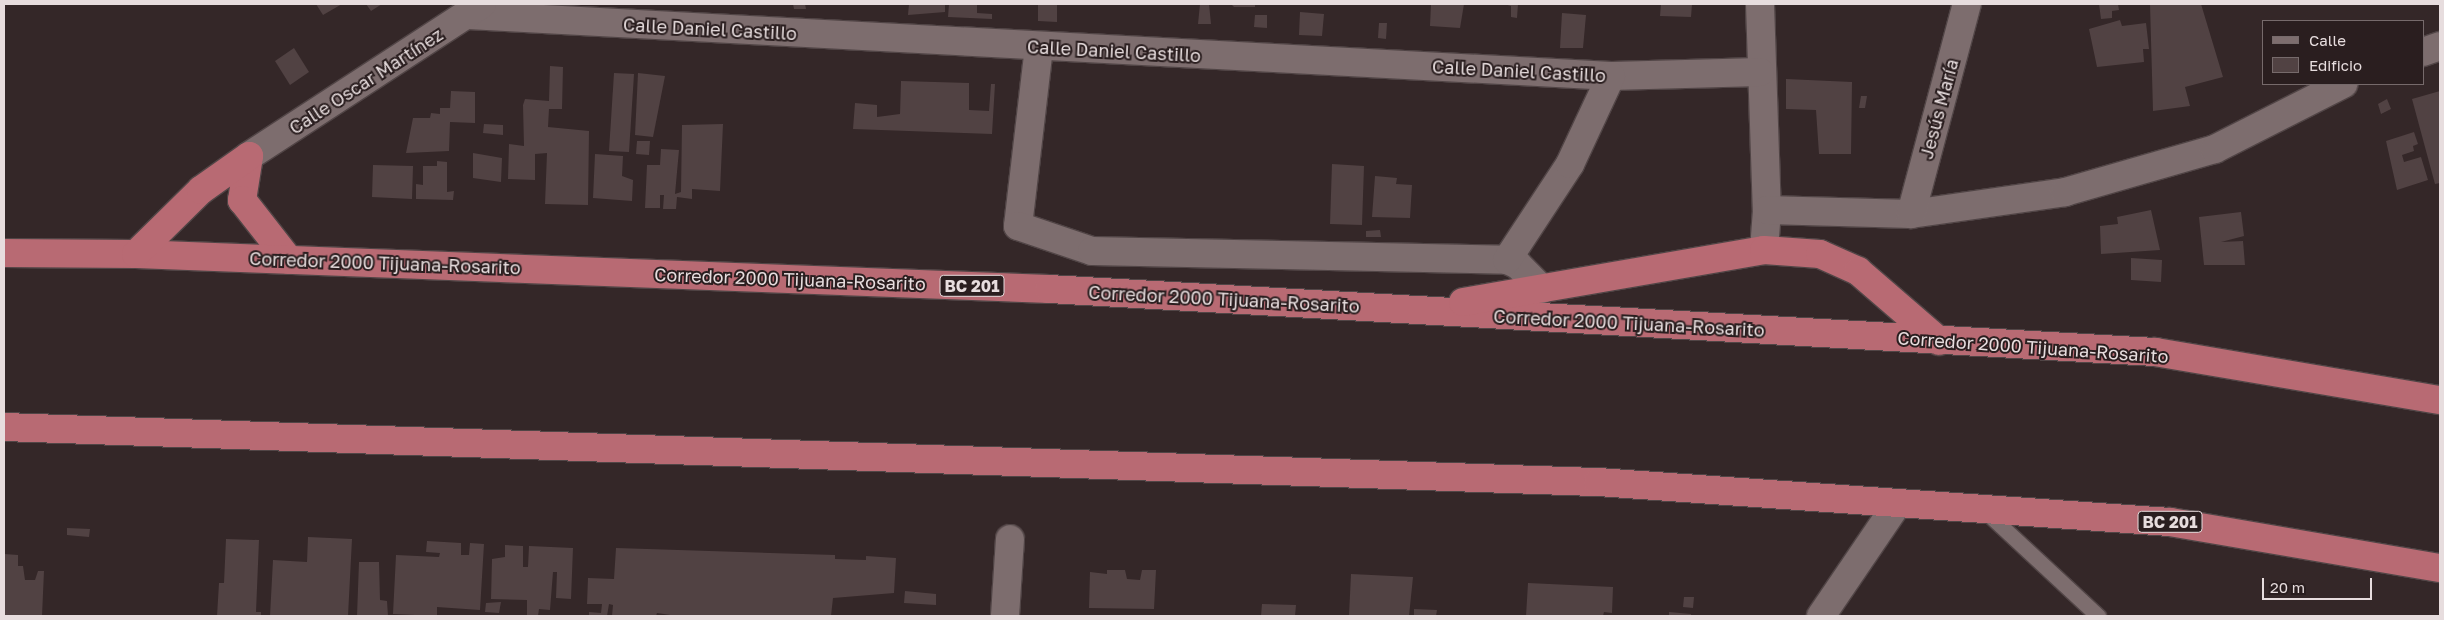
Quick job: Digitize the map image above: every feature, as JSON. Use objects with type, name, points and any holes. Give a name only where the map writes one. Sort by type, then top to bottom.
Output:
[{"type":"highway","points":[[136,254],[201,190],[249,156]]},
{"type":"highway","points":[[249,156],[242,200],[289,260]]},
{"type":"highway","points":[[1416,310],[1764,250],[1820,254],[1858,271],[1940,341]]},
{"type":"highway","name":"Corredor 2000 Tijuana-Rosarito","points":[[4,252],[136,254],[1049,289],[2155,352],[2440,400]]},
{"type":"highway","name":"BC 201","points":[[4,427],[1598,482],[2170,522],[2394,557],[2440,568]]},
{"type":"street","points":[[1760,4],[1760,72],[1767,210],[1764,250]]},
{"type":"street","name":"Jesús María","points":[[1911,214],[1967,4]]},
{"type":"street","name":"Calle Daniel Castillo","points":[[475,10],[1039,47],[1612,76],[1760,72]]},
{"type":"street","name":"Calle Oscar Martínez","points":[[249,156],[475,10]]},
{"type":"street","points":[[2424,52],[2440,46]]},
{"type":"street","points":[[1039,47],[1018,226],[1092,251],[1507,260],[1518,265],[1542,288]]},
{"type":"street","points":[[1507,260],[1570,164],[1612,76]]},
{"type":"street","points":[[1767,210],[1911,214],[2065,192],[2215,148],[2341,85]]},
{"type":"street","points":[[1821,616],[1897,504]]},
{"type":"street","points":[[1005,616],[1010,539]]},
{"type":"lane","points":[[1982,509],[2098,616]]},
{"type":"building","points":[[316,4],[342,4],[323,15]]},
{"type":"building","points":[[366,4],[382,4],[371,11]]},
{"type":"building","points":[[793,4],[805,4],[806,9],[794,9]]},
{"type":"building","points":[[909,4],[945,4],[945,12],[908,15]]},
{"type":"building","points":[[949,4],[977,4],[977,13],[992,14],[992,19],[948,17]]},
{"type":"building","points":[[1038,4],[1057,4],[1057,22],[1038,21]]},
{"type":"building","points":[[1200,4],[1209,4],[1211,24],[1198,24]]},
{"type":"building","points":[[1231,4],[1255,4],[1255,7],[1234,7]]},
{"type":"building","points":[[1431,4],[1464,4],[1460,28],[1430,26]]},
{"type":"building","points":[[1504,4],[1518,4],[1517,18],[1511,17],[1511,6]]},
{"type":"building","points":[[1661,4],[1692,4],[1691,17],[1660,16]]},
{"type":"building","points":[[2099,4],[2118,4],[2119,10],[2112,11],[2112,18],[2101,19]]},
{"type":"building","points":[[2150,4],[2201,4],[2223,77],[2185,87],[2190,106],[2153,111]]},
{"type":"building","points":[[1300,12],[1324,14],[1322,36],[1299,35]]},
{"type":"building","points":[[1562,13],[1586,15],[1583,48],[1560,48]]},
{"type":"building","points":[[1255,15],[1267,15],[1267,28],[1254,27]]},
{"type":"building","points":[[2120,20],[2122,26],[2146,23],[2149,49],[2143,49],[2144,62],[2097,67],[2089,29]]},
{"type":"building","points":[[1379,23],[1387,23],[1386,39],[1378,38]]},
{"type":"building","points":[[294,48],[309,72],[290,85],[275,61]]},
{"type":"building","points":[[550,66],[563,67],[562,109],[549,109],[548,127],[589,131],[588,205],[545,204],[547,153],[535,154],[535,180],[508,179],[509,144],[524,146],[523,105],[525,99],[549,101]]},
{"type":"building","points":[[614,73],[634,74],[629,152],[609,151]]},
{"type":"building","points":[[638,73],[665,76],[653,137],[635,135]]},
{"type":"building","points":[[1786,79],[1852,82],[1851,154],[1819,154],[1816,110],[1786,109]]},
{"type":"building","points":[[901,81],[969,83],[969,110],[989,111],[991,84],[995,84],[992,134],[853,129],[855,103],[877,105],[877,117],[900,114]]},
{"type":"building","points":[[451,91],[475,92],[475,123],[450,122],[449,151],[406,153],[413,118],[430,118],[431,113],[440,114],[440,108],[450,108]]},
{"type":"building","points":[[2440,91],[2440,183],[2435,184],[2412,99]]},
{"type":"building","points":[[1861,96],[1867,96],[1865,108],[1859,108]]},
{"type":"building","points":[[2387,99],[2391,109],[2381,114],[2378,104]]},
{"type":"building","points":[[484,124],[503,125],[503,135],[483,133]]},
{"type":"building","points":[[723,124],[720,191],[692,189],[692,199],[677,197],[676,209],[663,209],[664,195],[660,195],[660,208],[645,208],[647,165],[660,165],[661,149],[679,150],[675,194],[681,192],[682,125]]},
{"type":"building","points":[[2414,132],[2418,144],[2413,146],[2414,151],[2402,155],[2404,162],[2421,157],[2428,180],[2397,190],[2386,141]]},
{"type":"building","points":[[637,141],[650,141],[649,155],[636,154]]},
{"type":"building","points":[[473,153],[502,158],[501,182],[473,178]]},
{"type":"building","points":[[595,154],[623,156],[622,176],[633,180],[632,201],[593,198]]},
{"type":"building","points":[[437,161],[447,162],[447,192],[454,191],[453,200],[416,199],[416,184],[423,185],[423,166],[437,166]]},
{"type":"building","points":[[1332,164],[1364,166],[1362,225],[1330,224]]},
{"type":"building","points":[[373,165],[413,166],[412,199],[372,197]]},
{"type":"building","points":[[1375,176],[1397,178],[1396,184],[1412,185],[1410,218],[1372,217]]},
{"type":"building","points":[[2151,210],[2160,250],[2101,254],[2100,226],[2118,224],[2117,217]]},
{"type":"building","points":[[2241,212],[2244,236],[2221,242],[2243,241],[2245,265],[2204,265],[2199,217]]},
{"type":"building","points":[[1380,230],[1381,237],[1366,237],[1366,231]]},
{"type":"building","points":[[2131,258],[2162,260],[2161,282],[2131,280]]},
{"type":"building","points":[[67,528],[90,529],[89,537],[67,535]]},
{"type":"building","points":[[308,537],[352,539],[348,616],[270,616],[273,560],[307,562]]},
{"type":"building","points":[[226,539],[259,540],[256,612],[261,612],[261,616],[217,616],[219,583],[224,583]]},
{"type":"building","points":[[427,541],[461,543],[461,555],[469,555],[470,543],[484,544],[480,610],[437,607],[437,616],[393,614],[396,555],[439,557],[440,553],[426,552]]},
{"type":"building","points":[[505,545],[523,546],[523,567],[528,567],[529,546],[573,548],[571,599],[556,598],[557,572],[553,572],[550,610],[539,609],[538,616],[527,615],[527,600],[491,599],[492,559],[505,557]]},
{"type":"building","points":[[616,548],[835,555],[835,559],[866,560],[866,556],[896,558],[894,593],[833,598],[831,616],[677,616],[657,613],[656,616],[612,616],[613,605],[609,604],[607,616],[589,616],[589,612],[601,613],[602,604],[587,604],[588,578],[614,579]]},
{"type":"building","points":[[4,554],[18,555],[18,566],[23,566],[25,580],[35,580],[38,571],[44,571],[42,616],[4,616]]},
{"type":"building","points":[[359,562],[379,562],[380,600],[387,601],[388,616],[357,616]]},
{"type":"building","points":[[1107,570],[1125,570],[1127,579],[1140,580],[1142,570],[1156,570],[1154,609],[1089,608],[1090,572],[1107,574]]},
{"type":"building","points":[[1351,574],[1413,577],[1409,616],[1349,616]]},
{"type":"building","points":[[1528,583],[1613,587],[1612,613],[1604,612],[1603,616],[1526,616]]},
{"type":"building","points":[[905,591],[936,594],[936,605],[904,603]]},
{"type":"building","points":[[1684,597],[1694,597],[1693,608],[1683,607]]},
{"type":"building","points":[[501,602],[499,613],[485,612],[486,603]]},
{"type":"building","points":[[1262,604],[1296,605],[1295,616],[1261,616]]},
{"type":"building","points":[[1414,609],[1437,610],[1436,616],[1414,616]]},
{"type":"building","points":[[1669,612],[1691,614],[1691,616],[1669,616]]}]
